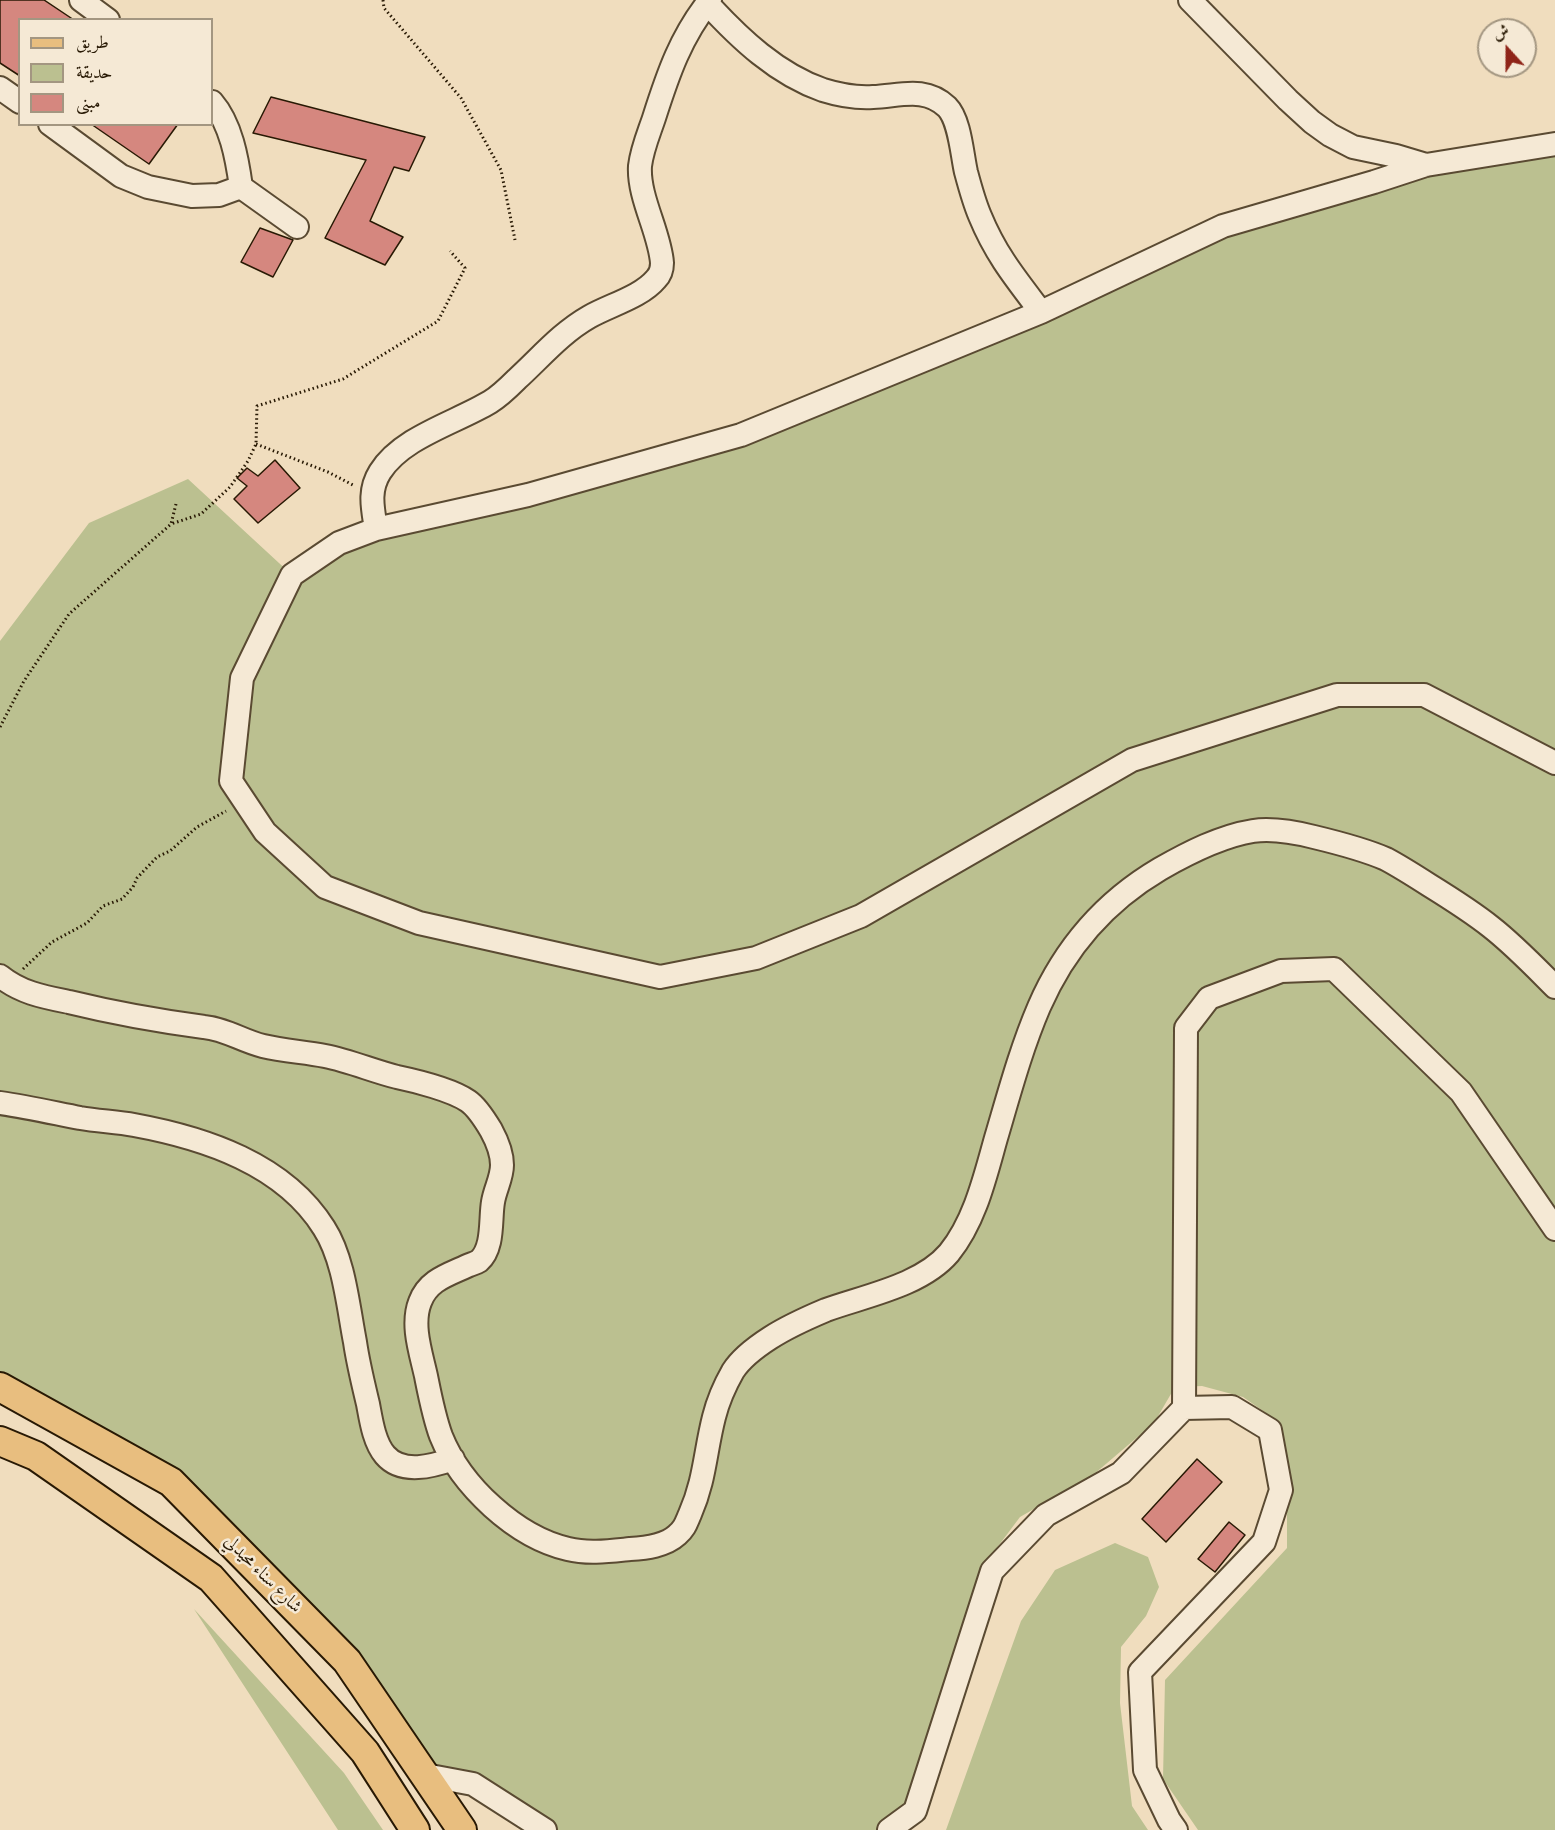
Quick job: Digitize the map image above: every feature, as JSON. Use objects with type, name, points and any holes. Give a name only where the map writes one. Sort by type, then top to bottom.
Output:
[{"type":"main road","name":"شارع سناء محيدلي","points":[[0,1387],[171,1482],[347,1661],[462,1830]]},
{"type":"main road","points":[[0,1441],[36,1456],[211,1578],[365,1752],[415,1830]]},
{"type":"street","points":[[81,0],[105,18]]},
{"type":"street","points":[[1190,0],[1311,122],[1353,147],[1426,165]]},
{"type":"street","points":[[376,529],[371,494],[381,471],[405,448],[429,433],[491,402],[572,328],[630,297],[655,281],[661,273],[662,263],[640,167],[656,111],[680,44],[708,2],[761,56],[792,75],[824,90],[848,96],[874,97],[919,93],[933,97],[947,108],[954,118],[966,174],[979,214],[995,249],[1009,272],[1041,312]]},
{"type":"street","points":[[0,88],[18,101]]},
{"type":"street","points":[[213,103],[230,136],[238,164],[241,187],[297,226]]},
{"type":"street","points":[[53,126],[121,176],[148,187],[192,196],[219,195],[241,187]]},
{"type":"street","points":[[1555,144],[1426,165],[1224,226],[1041,312],[741,435],[528,495],[376,529],[339,543],[292,575],[242,678],[231,781],[265,832],[325,886],[419,923],[660,977],[756,958],[861,916],[1132,760],[1337,695],[1424,695],[1555,763]]},
{"type":"street","points":[[4,980],[25,992],[91,1008],[180,1025],[210,1027],[226,1031],[258,1045],[316,1054],[359,1064],[390,1075],[415,1080],[468,1101],[476,1109],[498,1143],[502,1172],[493,1200],[488,1245],[484,1255],[478,1262],[438,1278],[421,1298],[417,1312],[418,1339],[434,1410],[442,1438],[453,1459],[476,1490],[493,1507],[515,1525],[541,1539],[566,1549],[589,1552],[649,1547],[675,1538],[685,1527],[699,1494],[714,1414],[722,1392],[739,1362],[776,1334],[817,1314],[913,1279],[948,1255],[972,1213],[1012,1084],[1039,1007],[1070,950],[1093,921],[1115,900],[1145,878],[1196,851],[1252,831],[1271,830],[1335,842],[1391,862],[1468,910],[1495,930],[1555,987]]},
{"type":"street","points":[[889,1830],[915,1811],[992,1571],[1046,1515],[1121,1473],[1184,1408],[1186,1028],[1209,998],[1281,971],[1334,969],[1461,1092],[1555,1229]]},
{"type":"street","points":[[0,1103],[135,1125],[183,1136],[224,1150],[252,1163],[293,1191],[312,1211],[332,1243],[347,1297],[358,1362],[373,1426],[382,1450],[395,1462],[406,1466],[428,1467],[453,1459]]},
{"type":"street","points":[[1176,1830],[1145,1770],[1140,1672],[1264,1542],[1281,1490],[1270,1430],[1232,1407],[1184,1408]]},
{"type":"street","points":[[425,1775],[473,1784],[545,1830]]},
{"type":"path","points":[[383,0],[384,8],[461,98],[501,170],[515,240]]},
{"type":"path","points":[[0,727],[24,681],[69,615],[171,524],[201,514],[230,487],[248,461],[256,444],[256,406],[343,380],[438,321],[465,268],[450,250]]},
{"type":"path","points":[[256,444],[328,472],[371,494]]},
{"type":"path","points":[[171,524],[176,504]]},
{"type":"path","points":[[4,980],[29,964],[52,942],[87,923],[103,906],[122,899],[133,887],[137,878],[157,857],[170,851],[197,827],[226,811]]},
{"type":"green space","points":[[1555,144],[1555,1830],[1198,1830],[1163,1779],[1165,1680],[1287,1548],[1287,1474],[1279,1422],[1243,1397],[1202,1386],[1175,1387],[1154,1423],[1093,1475],[1020,1517],[984,1565],[915,1811],[889,1830],[545,1830],[473,1784],[425,1775],[323,1637],[171,1482],[0,1387],[0,641],[89,523],[188,479],[292,575],[325,553],[741,435],[1223,226]]},
{"type":"green space","points":[[1115,1543],[1148,1557],[1159,1587],[1146,1616],[1121,1647],[1120,1703],[1132,1806],[1148,1830],[946,1830],[1021,1621],[1055,1570]]},
{"type":"green space","points":[[194,1609],[344,1773],[383,1830],[338,1830]]},
{"type":"building","points":[[0,0],[44,0],[71,18],[18,18],[18,75],[0,63]]},
{"type":"building","points":[[271,97],[425,137],[409,171],[394,167],[370,221],[403,237],[385,265],[325,238],[366,160],[253,133]]},
{"type":"building","points":[[94,126],[177,126],[149,164]]},
{"type":"building","points":[[260,228],[293,240],[273,277],[241,262]]},
{"type":"building","points":[[275,460],[300,488],[258,523],[234,499],[247,486],[237,478],[247,468],[258,476]]},
{"type":"building","points":[[1197,1459],[1222,1482],[1166,1542],[1142,1519]]},
{"type":"building","points":[[1229,1522],[1245,1535],[1215,1572],[1198,1559]]}]
